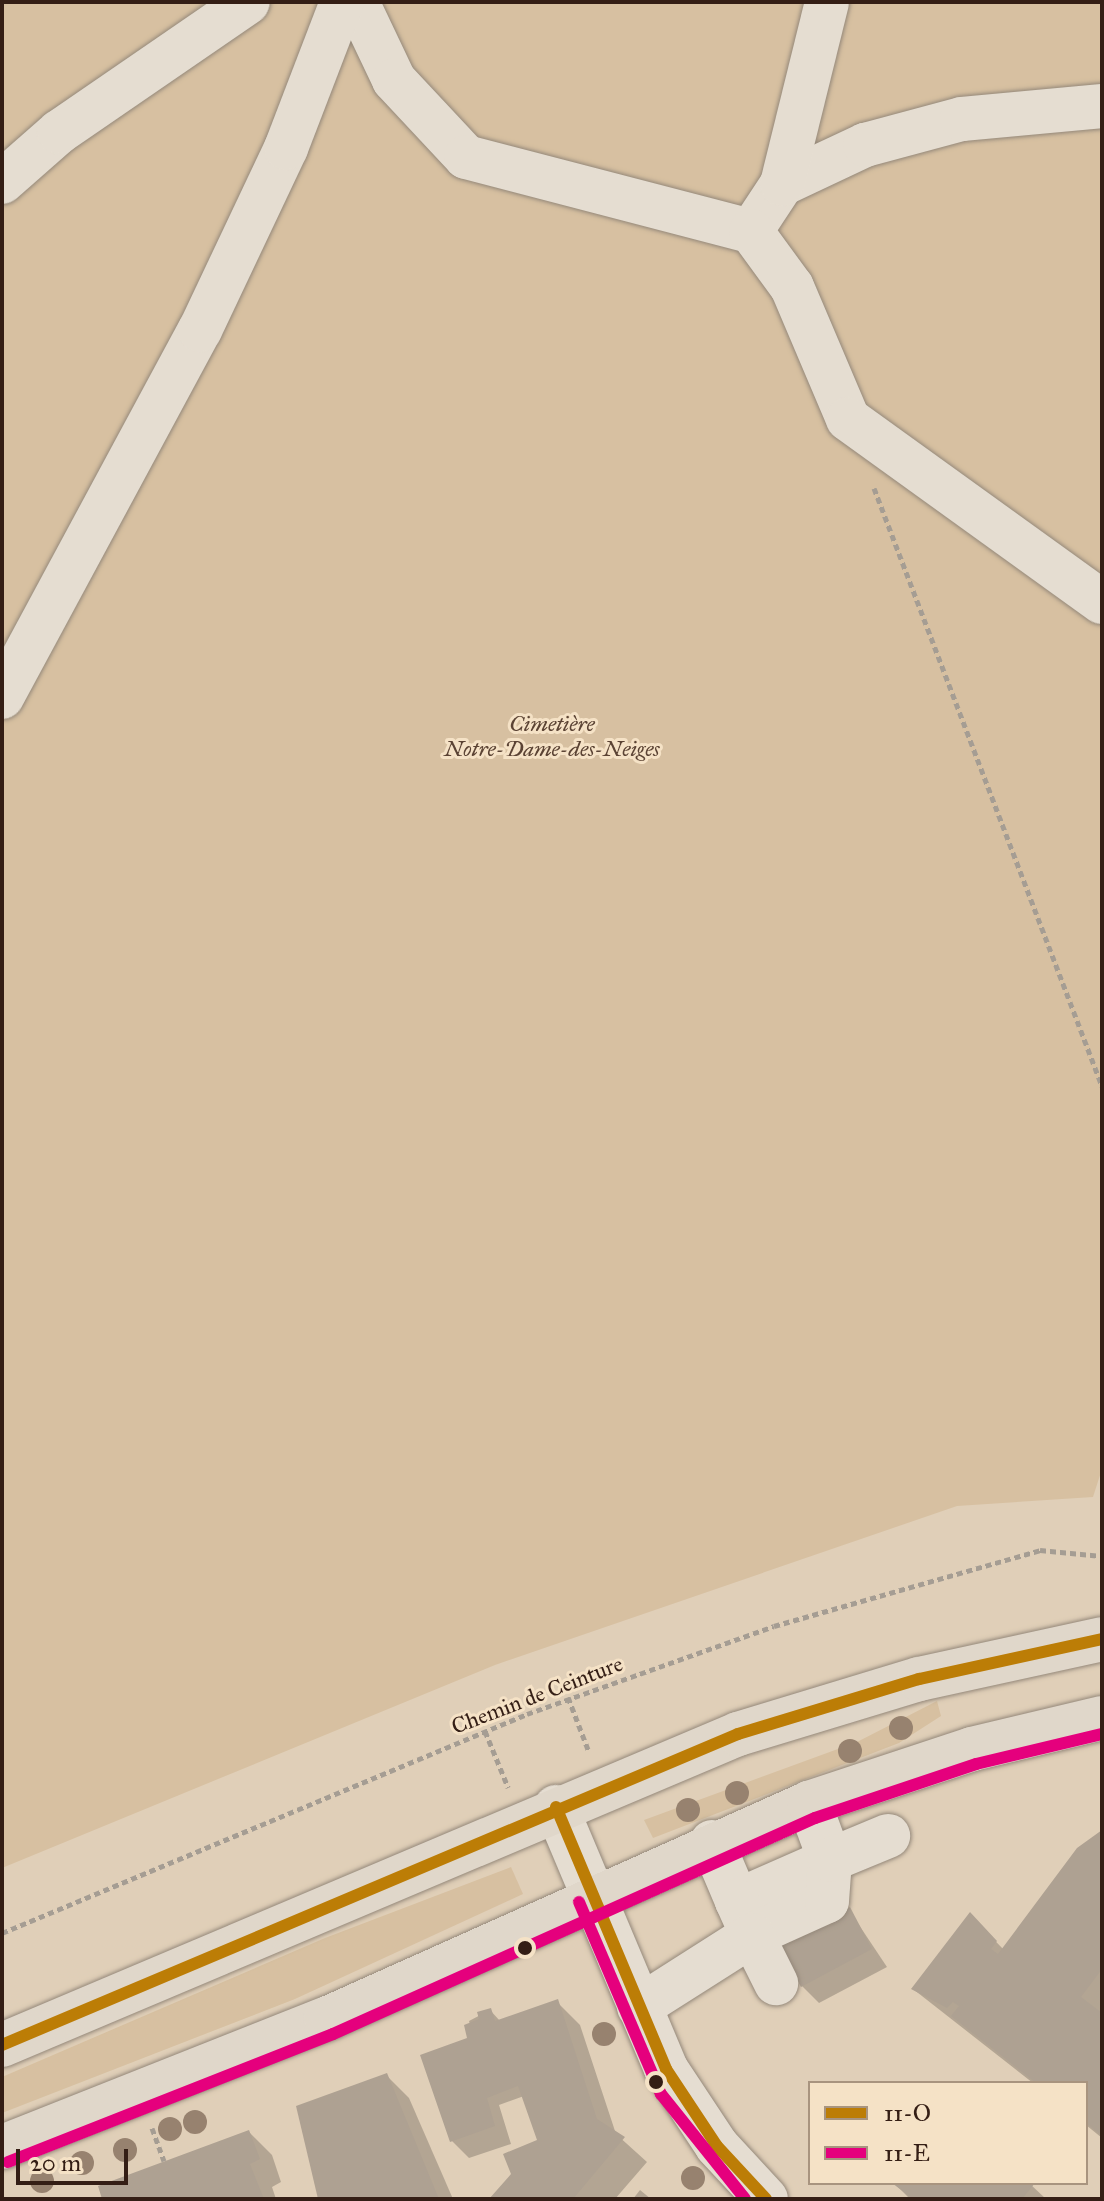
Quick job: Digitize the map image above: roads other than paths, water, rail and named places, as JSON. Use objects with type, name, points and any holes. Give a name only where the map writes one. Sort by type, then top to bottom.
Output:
[{"type":"main road","points":[[2,2045],[556,1807],[794,1715],[1102,1639]]},
{"type":"main road","points":[[2,2147],[326,2019],[712,1842],[809,1803],[960,1752],[1102,1718]]},
{"type":"street","points":[[2,182],[71,123],[248,2]]},
{"type":"street","points":[[2,697],[200,330],[286,148],[342,2]]},
{"type":"street","points":[[357,2],[394,80],[466,157],[751,231],[792,287],[848,419],[1102,602]]},
{"type":"street","points":[[751,231],[782,184],[827,2]]},
{"type":"street","points":[[782,184],[865,145],[962,119],[1102,106]]},
{"type":"street","points":[[809,1803],[830,1892]]},
{"type":"street","points":[[556,1807],[675,2086],[766,2199]]},
{"type":"street","points":[[639,2007],[745,1918],[830,1892],[888,1836]]},
{"type":"street","points":[[712,1842],[776,1983]]},
{"type":"park label","name":"Cimetière Notre-Dame-des-Neiges","points":[[552,736]]}]
